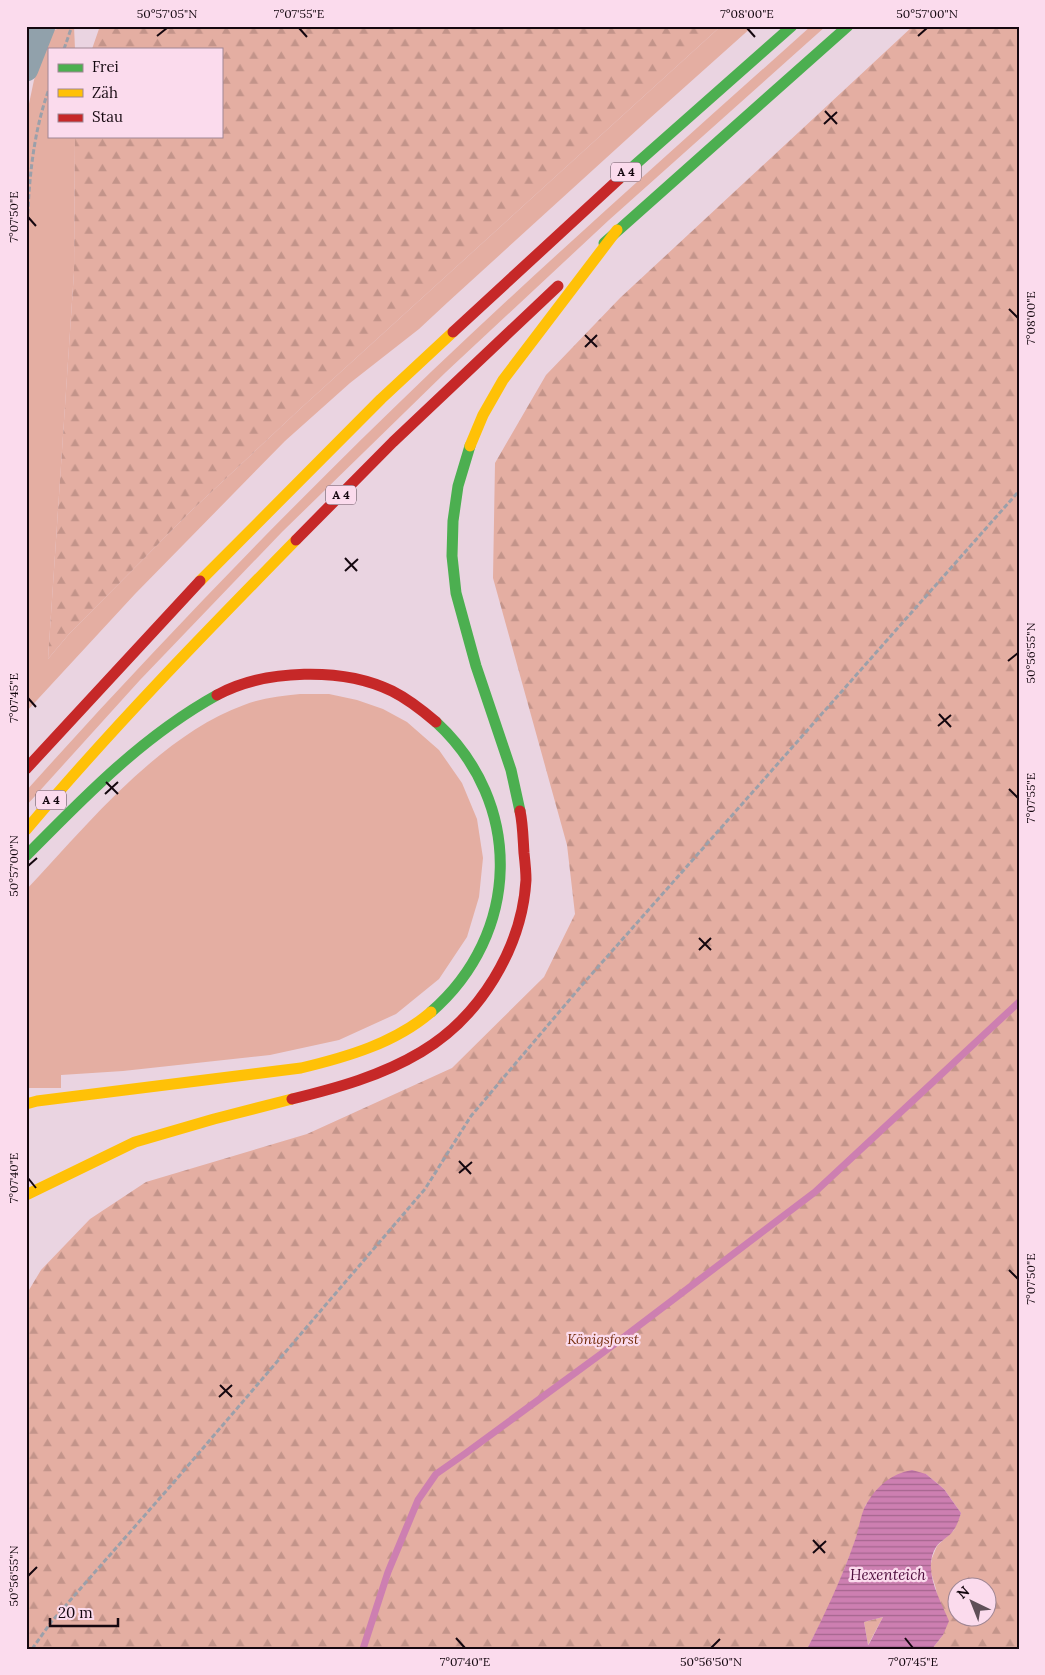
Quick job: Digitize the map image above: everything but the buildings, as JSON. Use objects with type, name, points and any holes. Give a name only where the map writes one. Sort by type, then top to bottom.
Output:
[{"type":"highway","name":"A 4","points":[[26,769],[206,574],[381,399],[596,199],[792,26]]},
{"type":"highway","name":"A 4","points":[[26,830],[76,771],[184,654],[393,442],[617,230],[848,26]]},
{"type":"highway","points":[[27,1194],[135,1142],[214,1119],[330,1090],[372,1076],[421,1052],[449,1031],[474,1006],[492,982],[507,954],[520,916],[526,880],[521,814],[512,770],[476,666],[456,593],[452,556],[453,521],[458,486],[468,450],[483,415],[503,380],[617,230]]},
{"type":"highway","points":[[26,856],[114,770],[152,737],[186,713],[222,692],[253,682],[284,675],[314,674],[342,677],[392,691],[424,712],[438,724],[456,743],[476,771],[490,798],[497,828],[500,859],[499,892],[492,922],[480,950],[462,980],[439,1006],[410,1028],[380,1044],[339,1060],[301,1068],[30,1101]]},
{"type":"street","points":[[26,69],[43,26]]},
{"type":"path","points":[[64,48],[72,26]]},
{"type":"path","points":[[26,259],[30,176],[34,147],[48,93]]},
{"type":"path","points":[[32,1649],[52,1621],[174,1482],[424,1189],[471,1116],[582,985],[1019,491]]},
{"type":"green space","points":[[74,26],[75,48],[48,48],[48,138],[75,138],[74,272],[48,659],[69,634],[192,510],[300,409],[721,26],[753,26],[419,329],[350,383],[285,441],[135,594],[26,712],[26,118],[34,80],[51,31]]},
{"type":"green space","points":[[100,26],[721,26],[300,409],[192,510],[69,634],[48,659],[74,272],[75,138],[222,138],[222,48],[92,48]]},
{"type":"green space","points":[[811,26],[826,26],[609,220],[446,372],[282,532],[140,680],[26,806],[26,791],[174,630],[327,473],[526,283]]},
{"type":"green space","name":"Königsforst","points":[[913,26],[1019,26],[1019,1649],[932,1649],[943,1635],[936,1589],[930,1569],[932,1558],[937,1546],[954,1530],[961,1513],[944,1489],[926,1474],[866,1504],[855,1542],[831,1603],[807,1649],[26,1649],[26,1295],[41,1270],[90,1219],[146,1182],[307,1134],[452,1068],[544,977],[575,914],[567,845],[493,578],[495,463],[546,375],[620,298]]},
{"type":"green space","points":[[300,694],[329,694],[357,700],[383,709],[407,722],[439,750],[462,783],[477,819],[483,858],[479,897],[467,937],[439,979],[396,1014],[339,1040],[270,1055],[123,1071],[61,1075],[61,1088],[26,1088],[26,890],[99,811],[154,760],[183,738],[213,719],[244,705],[265,699]]},
{"type":"green space","points":[[883,1617],[868,1645],[864,1622]]},
{"type":"water","name":"Hexenteich","points":[[912,1470],[926,1474],[944,1489],[961,1513],[954,1529],[936,1547],[932,1556],[931,1565],[934,1584],[948,1619],[943,1635],[932,1649],[807,1649],[844,1570],[867,1503],[886,1481],[898,1474]],"holes":[[[883,1617],[869,1644],[864,1622]]]},
{"type":"waterway","points":[[363,1649],[388,1572],[418,1500],[436,1474],[616,1343],[815,1192],[1019,1002]]},
{"type":"traffic: fast","points":[[619,179],[792,26]]},
{"type":"traffic: fast","points":[[604,243],[848,26]]},
{"type":"traffic: fast","points":[[470,446],[458,486],[453,521],[452,556],[456,593],[476,666],[511,770],[520,811]]},
{"type":"traffic: fast","points":[[26,856],[116,768],[164,729],[217,695]]},
{"type":"traffic: fast","points":[[431,1012],[461,980],[482,945],[495,907],[500,868],[497,829],[485,791],[465,755],[436,722]]},
{"type":"traffic: slow","points":[[470,446],[483,415],[503,380],[617,230]]},
{"type":"traffic: slow","points":[[200,581],[381,399],[453,332]]},
{"type":"traffic: slow","points":[[26,830],[124,719],[296,540]]},
{"type":"traffic: slow","points":[[26,1104],[37,1101],[301,1068],[370,1048],[402,1032],[431,1012]]},
{"type":"traffic: slow","points":[[26,1195],[135,1142],[292,1099]]},
{"type":"traffic: jam","points":[[453,332],[619,179]]},
{"type":"traffic: jam","points":[[296,540],[393,442],[558,286]]},
{"type":"traffic: jam","points":[[26,769],[200,581]]},
{"type":"traffic: jam","points":[[217,695],[236,686],[258,680],[304,674],[328,675],[372,683],[392,691],[415,705],[436,722]]},
{"type":"traffic: jam","points":[[292,1099],[374,1075],[406,1060],[442,1037],[462,1020],[479,1000],[507,955],[523,905],[526,877],[520,811]]}]
